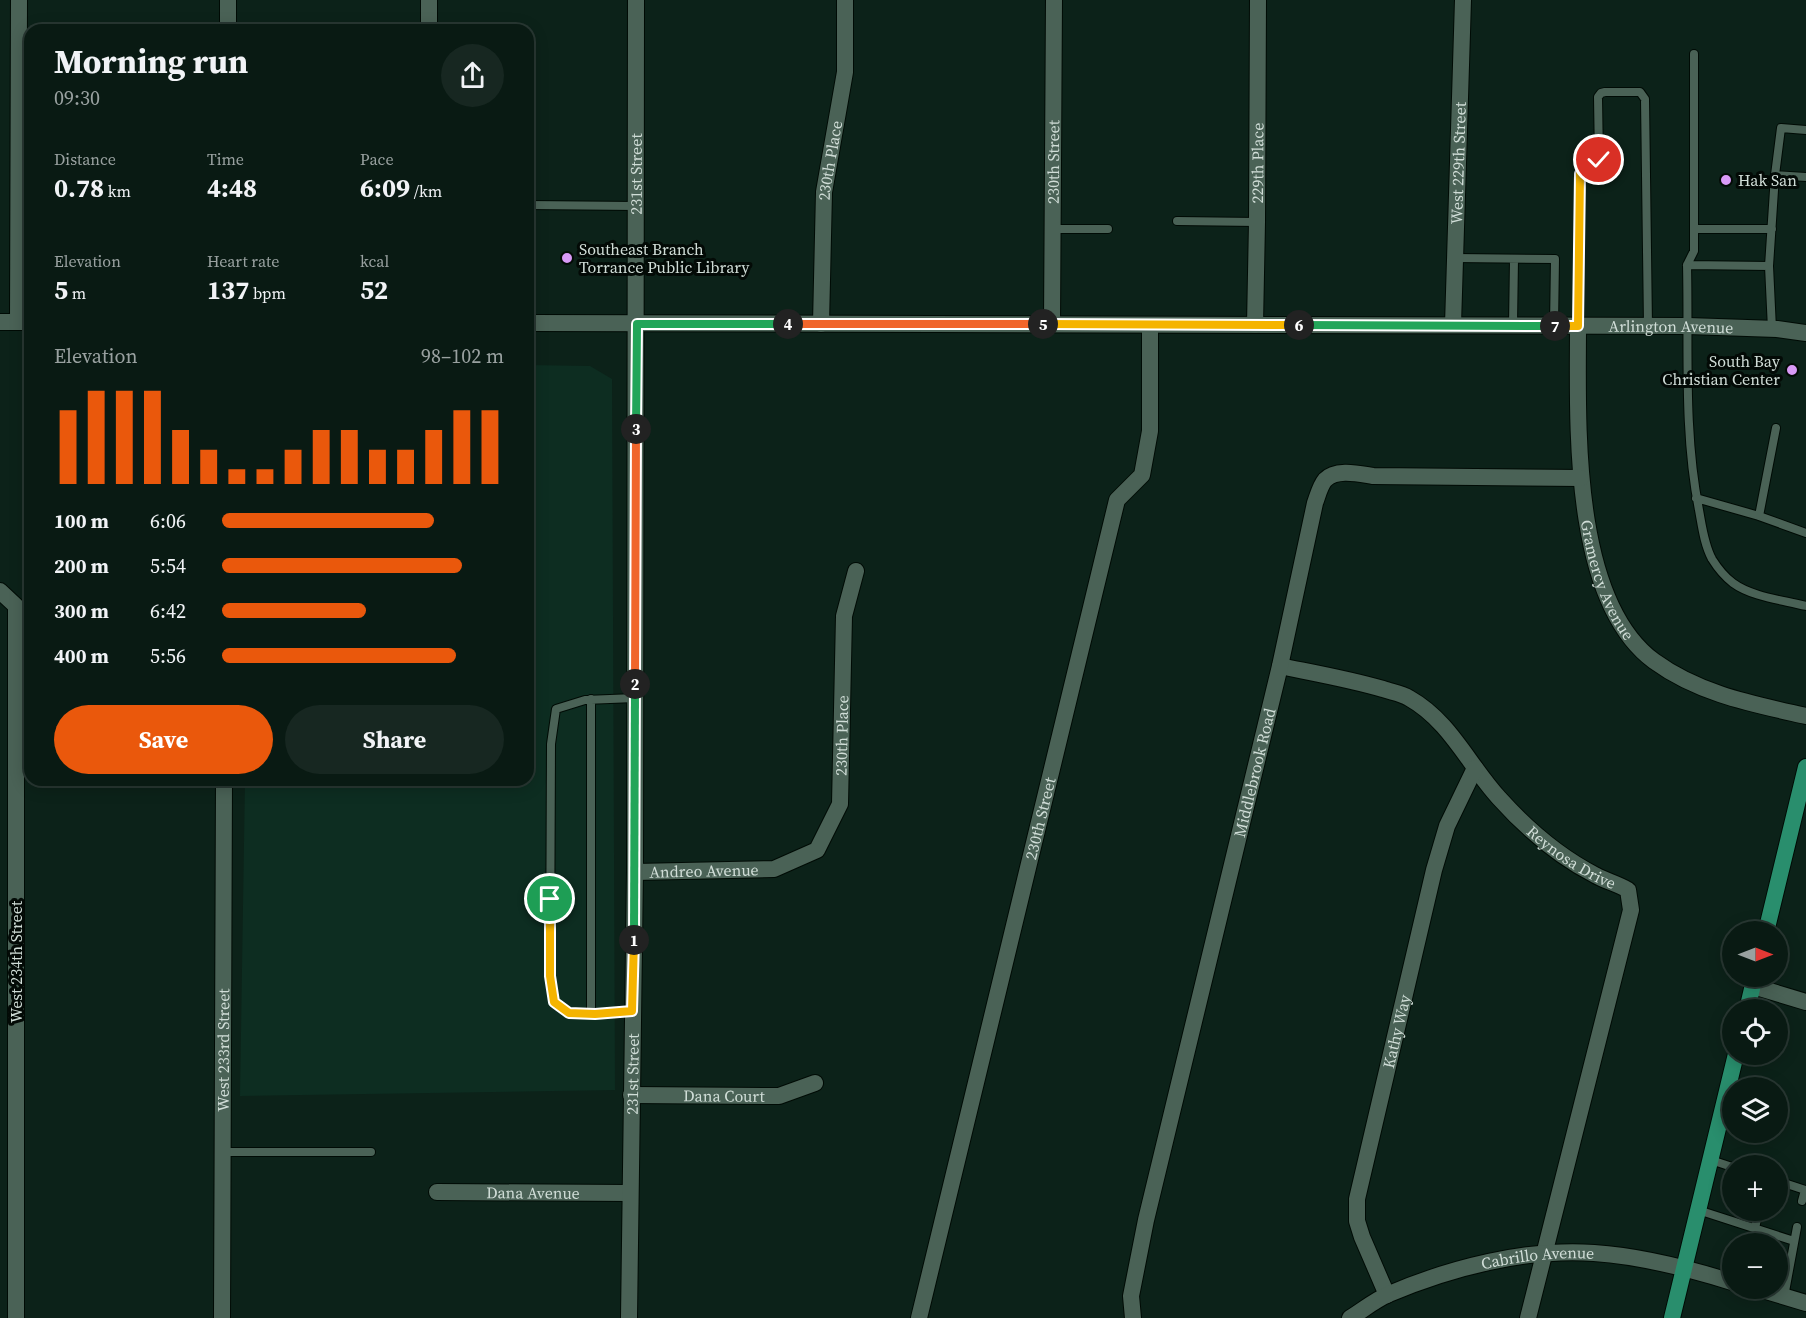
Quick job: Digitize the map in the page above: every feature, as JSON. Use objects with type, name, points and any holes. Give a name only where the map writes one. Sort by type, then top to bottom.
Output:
[{"type":"main road","points":[[1769,921],[1806,767]]},
{"type":"main road","points":[[1672,1318],[1733,1065]]},
{"type":"street","points":[[0,322],[24,322],[24,205],[19,0]]},
{"type":"street","points":[[228,0],[228,24]]},
{"type":"street","points":[[429,0],[429,24]]},
{"type":"street","name":"231st Street","points":[[629,1318],[635,872],[636,0]]},
{"type":"street","name":"230th Place","points":[[821,324],[824,192],[845,72],[846,0]]},
{"type":"street","name":"230th Street","points":[[1052,324],[1054,0]]},
{"type":"street","name":"229th Place","points":[[1255,325],[1258,0]]},
{"type":"street","name":"West 229th Street","points":[[1453,325],[1462,0]]},
{"type":"street","name":"Arlington Avenue","points":[[534,323],[1689,326],[1772,329],[1806,333]]},
{"type":"street","name":"230th Street","points":[[919,1318],[1117,500],[1142,475],[1150,432],[1150,325]]},
{"type":"street","name":"Gramercy Avenue","points":[[1578,326],[1581,478],[1589,532],[1602,584],[1615,614],[1630,639],[1653,660],[1680,677],[1706,690],[1744,702],[1806,716]]},
{"type":"street","name":"Middlebrook Road","points":[[1133,1318],[1131,1296],[1144,1230],[1281,666],[1315,502],[1323,482],[1339,473],[1373,476],[1581,478]]},
{"type":"street","name":"230th Place","points":[[774,869],[817,850],[840,804],[844,616],[856,571]]},
{"type":"street","name":"West 234th Street","points":[[0,591],[16,606],[16,1318]]},
{"type":"street","name":"Reynosa Drive","points":[[1281,666],[1373,686],[1407,696],[1428,710],[1447,728],[1474,768],[1499,798],[1528,827],[1595,875],[1628,890],[1631,910],[1528,1318]]},
{"type":"street","name":"Kathy Way","points":[[1387,1294],[1362,1238],[1357,1221],[1357,1199],[1434,870],[1447,826],[1474,768]]},
{"type":"street","name":"West 233rd Street","points":[[222,1318],[224,786]]},
{"type":"street","name":"Andreo Avenue","points":[[635,872],[774,869]]},
{"type":"street","points":[[1769,987],[1806,1002]]},
{"type":"street","name":"Dana Court","points":[[631,1095],[778,1096],[815,1083]]},
{"type":"street","name":"Dana Avenue","points":[[437,1192],[629,1193]]},
{"type":"street","name":"Cabrillo Avenue","points":[[1350,1318],[1387,1294],[1443,1275],[1498,1260],[1544,1253],[1569,1252],[1635,1257],[1722,1279]]},
{"type":"street","points":[[1788,1298],[1806,1303]]},
{"type":"lane","points":[[1694,54],[1694,251],[1687,265],[1689,410],[1696,498],[1705,541],[1720,571],[1733,583],[1747,591],[1806,606]]},
{"type":"lane","points":[[1578,326],[1580,174],[1582,170],[1599,160],[1598,97],[1600,93],[1605,92],[1640,92],[1645,99],[1648,326]]},
{"type":"lane","points":[[1772,329],[1769,266],[1775,175],[1781,128],[1806,130]]},
{"type":"lane","points":[[1775,175],[1806,177]]},
{"type":"lane","points":[[534,205],[637,206]]},
{"type":"lane","points":[[1177,221],[1257,222]]},
{"type":"lane","points":[[1053,229],[1108,229]]},
{"type":"lane","points":[[1694,229],[1772,229]]},
{"type":"lane","points":[[1455,258],[1555,259],[1554,326]]},
{"type":"lane","points":[[1513,325],[1514,259]]},
{"type":"lane","points":[[1687,265],[1769,266]]},
{"type":"lane","points":[[1760,516],[1776,428]]},
{"type":"lane","points":[[1696,498],[1760,516],[1806,533]]},
{"type":"lane","points":[[632,1011],[569,1013],[554,1002],[550,976],[551,744],[556,709],[591,699],[635,698]]},
{"type":"lane","points":[[591,699],[591,1013]]},
{"type":"lane","points":[[222,1152],[370,1152]]},
{"type":"lane","points":[[1711,1160],[1722,1164]]},
{"type":"lane","points":[[1788,1184],[1804,1190],[1802,1202]]},
{"type":"lane","points":[[1698,1210],[1794,1241]]},
{"type":"lane","points":[[1755,1228],[1757,1221]]},
{"type":"lane","points":[[1788,1275],[1797,1227]]},
{"type":"shaded area","points":[[534,365],[590,366],[612,379],[615,1090],[240,1096],[245,786],[534,786]]},
{"type":"place","name":"Hak San","points":[[1726,180]]},
{"type":"place","name":"Southeast Branch Torrance Public Library","points":[[567,258]]},
{"type":"place","name":"South Bay Christian Center","points":[[1792,370]]},
{"type":"route","points":[[550,899],[550,976],[554,1002],[569,1013],[595,1014],[632,1011],[635,872],[637,324],[1578,326],[1580,174],[1582,170],[1599,160]]}]
